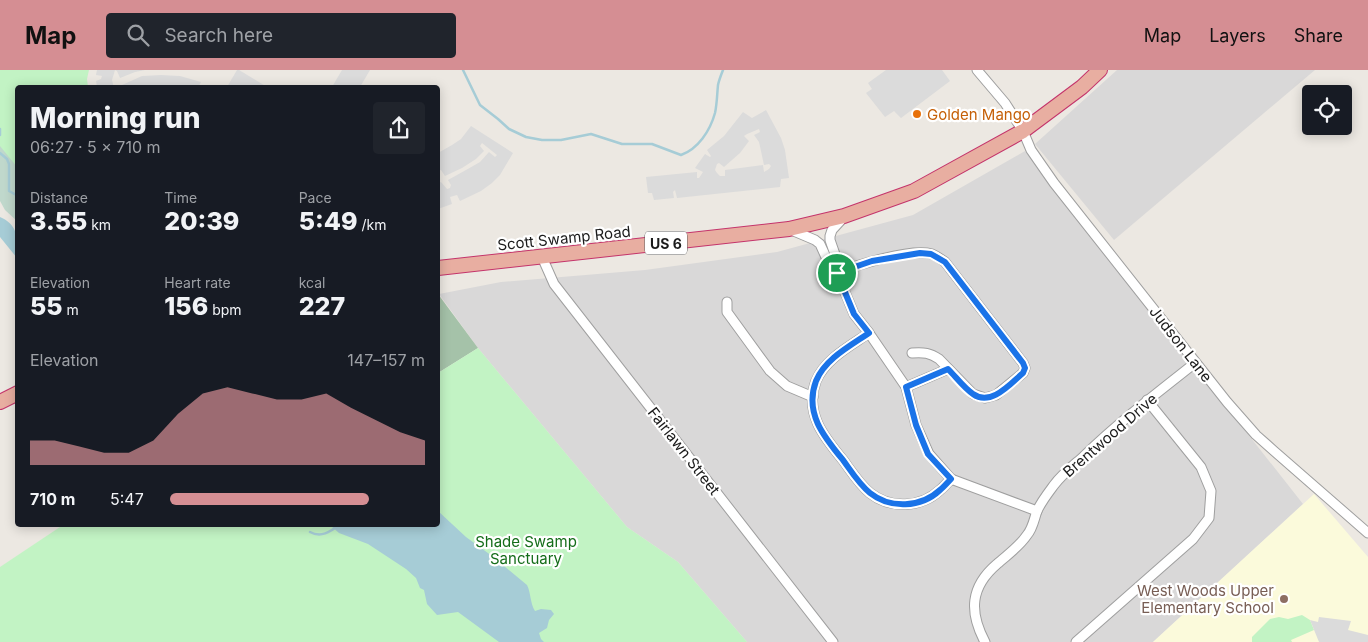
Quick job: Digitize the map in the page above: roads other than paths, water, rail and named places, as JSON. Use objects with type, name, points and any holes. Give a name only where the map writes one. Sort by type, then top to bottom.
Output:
[{"type":"highway","name":"Scott Swamp Road","points":[[440,268],[789,229],[844,216],[914,191],[1023,131],[1082,87],[1100,70]]},
{"type":"highway","points":[[0,402],[15,394]]},
{"type":"street","name":"Judson Lane","points":[[977,70],[1005,103],[1023,131],[1032,150],[1054,182],[1232,408],[1256,435],[1368,534]]},
{"type":"street","points":[[837,273],[838,263],[830,236],[832,230],[844,216]]},
{"type":"street","points":[[789,229],[820,244],[830,266],[837,273],[854,314],[906,387],[916,425],[928,454],[951,479],[1038,511]]},
{"type":"street","points":[[837,273],[872,261],[920,253],[931,254],[945,262],[1025,368],[1023,373],[996,395],[985,398],[974,394],[933,355],[926,352],[912,353]]},
{"type":"street","name":"Fairlawn Street","points":[[542,257],[554,284],[833,642]]},
{"type":"street","points":[[727,302],[727,312],[770,371],[787,386],[813,397]]},
{"type":"street","points":[[869,333],[835,357],[816,381],[813,410],[823,436],[862,485],[870,493],[889,503],[911,504],[922,501],[941,490],[951,479]]},
{"type":"street","name":"Brentwood Drive","points":[[985,642],[977,625],[974,613],[974,599],[985,575],[1021,543],[1028,534],[1038,511],[1055,484],[1108,432],[1195,363]]},
{"type":"street","points":[[906,387],[948,369]]},
{"type":"street","points":[[1076,642],[1193,539],[1209,518],[1211,491],[1201,467],[1147,400]]},
{"type":"water","points":[[0,217],[11,224],[15,232],[15,256],[0,237]]},
{"type":"water","points":[[440,513],[466,537],[527,585],[535,611],[541,609],[551,610],[554,614],[549,620],[547,628],[539,633],[544,642],[499,642],[458,612],[437,615],[427,604],[424,590],[420,588],[416,578],[406,569],[368,544],[339,533],[332,527],[440,527]]},
{"type":"waterway","points":[[463,70],[480,105],[509,129],[526,137],[542,140],[561,140],[591,134],[622,144],[652,144],[681,155],[698,144],[710,126],[715,113],[718,85],[723,70]]},
{"type":"waterway","points":[[0,129],[0,135]]},
{"type":"waterway","points":[[0,153],[7,159],[9,164],[9,191],[15,194]]},
{"type":"waterway","points":[[310,532],[322,534],[336,527]]},
{"type":"place","name":"Golden Mango","points":[[917,114]]},
{"type":"place","name":"West Woods Upper Elementary School","points":[[1284,599]]},
{"type":"park label","name":"Shade Swamp Sanctuary","points":[[526,550]]}]
